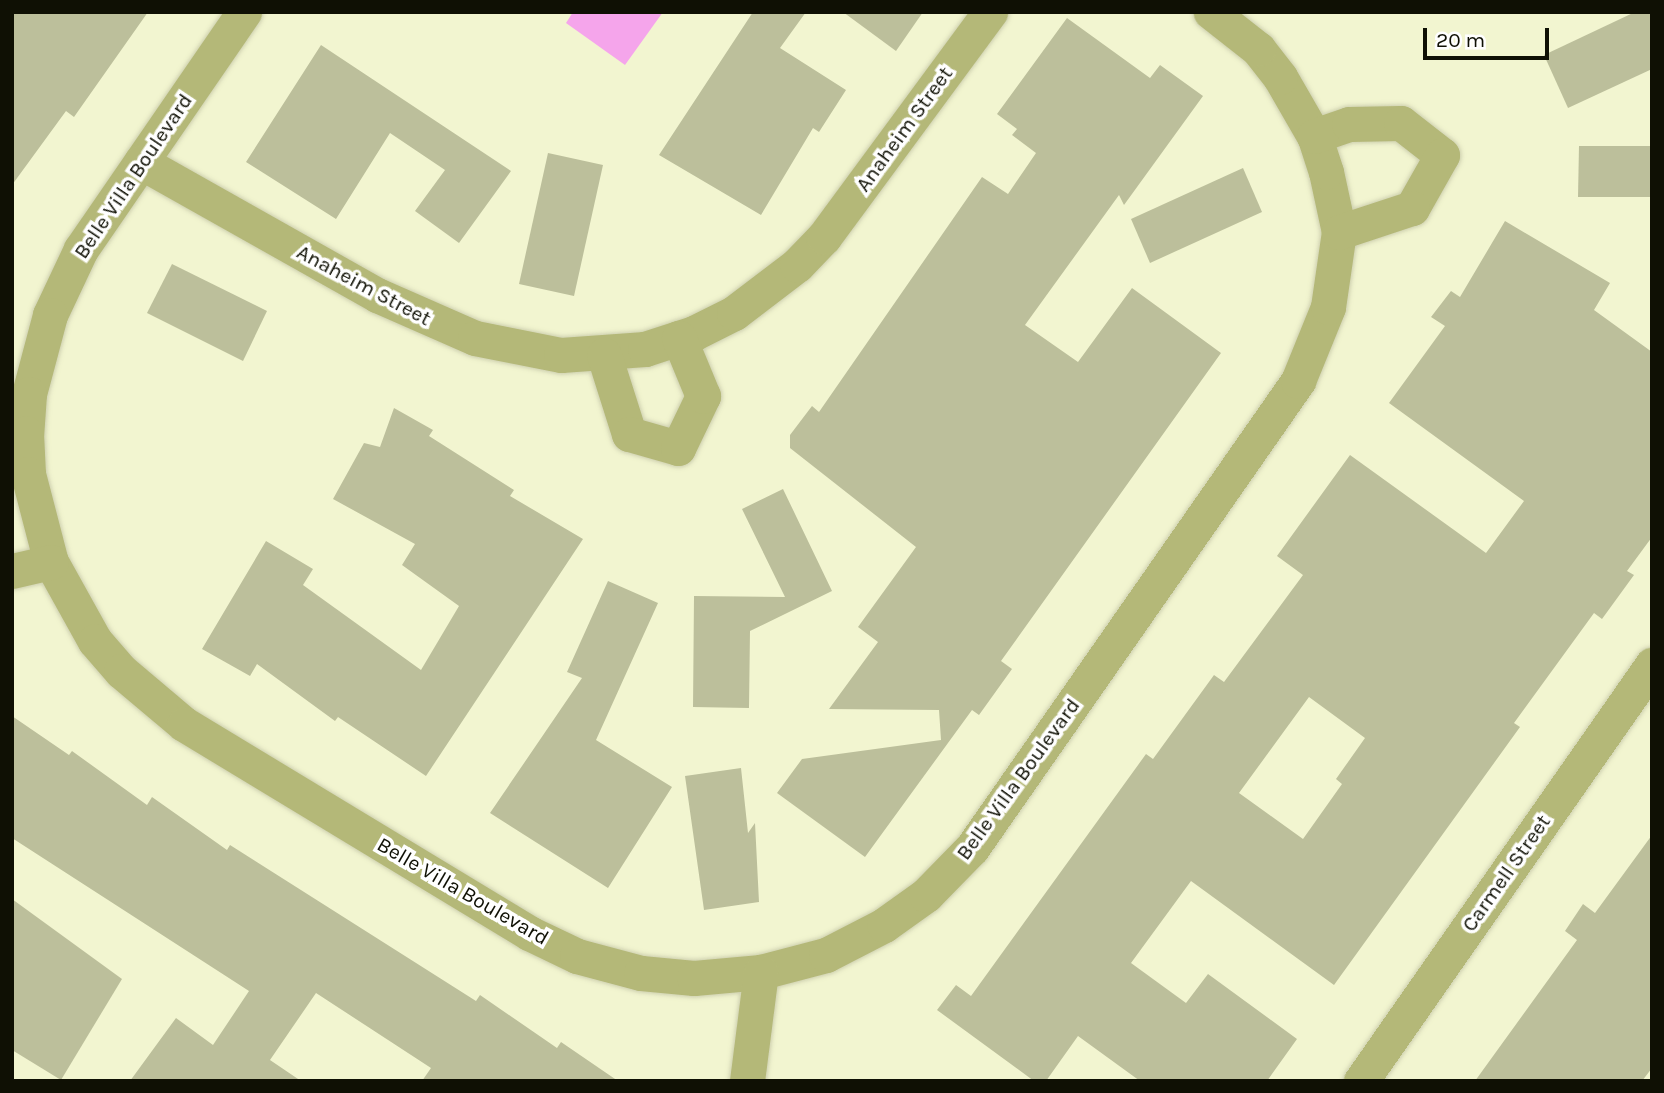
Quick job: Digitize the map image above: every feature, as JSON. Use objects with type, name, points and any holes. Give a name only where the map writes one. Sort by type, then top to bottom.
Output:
[{"type":"street","name":"Belle Villa Boulevard","points":[[244,12],[81,249],[50,315],[29,394],[20,476],[51,562],[95,641],[159,706],[529,933],[577,956],[641,973],[694,978],[761,972],[826,955],[884,925],[926,895],[972,848],[1298,381],[1328,306],[1339,232],[1314,136],[1280,77],[1258,50],[1211,12]]},
{"type":"street","name":"Anaheim Street","points":[[141,162],[418,316],[519,349],[604,355],[679,338],[734,313],[797,265],[824,237],[990,12]]},
{"type":"street","points":[[1314,136],[1349,124],[1401,123],[1442,155],[1412,208],[1339,232]]},
{"type":"street","points":[[604,355],[629,434],[678,448],[703,396],[679,338]]},
{"type":"street","points":[[12,571],[51,562]]},
{"type":"street","name":"Carmell Street","points":[[1361,1081],[1652,665]]},
{"type":"street","points":[[747,1081],[761,972]]},
{"type":"shaded area","points":[[573,12],[663,12],[625,65],[566,23]]},
{"type":"building","points":[[12,12],[148,12],[74,117],[66,111],[12,185]]},
{"type":"building","points":[[753,12],[806,12],[780,48],[846,90],[819,132],[813,128],[761,215],[659,155]]},
{"type":"building","points":[[843,12],[923,12],[896,51]]},
{"type":"building","points":[[1635,12],[1652,12],[1652,69],[1568,108],[1544,55]]},
{"type":"building","points":[[1067,18],[1150,78],[1160,65],[1203,96],[1124,205],[1119,195],[1025,325],[1078,362],[1132,288],[1221,353],[1001,661],[1012,669],[979,715],[972,710],[865,857],[777,793],[802,759],[941,740],[939,710],[829,709],[878,642],[858,627],[916,547],[790,448],[790,435],[812,406],[819,412],[982,177],[1008,194],[1036,153],[1012,135],[1017,129],[997,114]]},
{"type":"building","points":[[321,45],[511,171],[459,243],[415,211],[445,170],[390,133],[336,219],[246,162]]},
{"type":"building","points":[[1579,146],[1651,146],[1650,197],[1578,197]]},
{"type":"building","points":[[548,153],[603,165],[574,296],[519,284]]},
{"type":"building","points":[[1243,168],[1262,212],[1150,263],[1131,219]]},
{"type":"building","points":[[1505,221],[1610,283],[1594,310],[1652,352],[1652,537],[1627,571],[1634,575],[1602,619],[1594,613],[1514,723],[1520,727],[1334,985],[1191,881],[1131,963],[1186,1003],[1208,974],[1297,1039],[1267,1081],[1140,1081],[1078,1036],[1046,1081],[1034,1081],[937,1010],[956,985],[971,996],[1146,754],[1153,759],[1214,675],[1224,682],[1303,575],[1277,556],[1350,455],[1486,553],[1524,501],[1389,403],[1445,326],[1431,317],[1451,291],[1460,297]],"holes":[[[1309,697],[1365,738],[1336,779],[1342,784],[1303,839],[1239,793]]]},
{"type":"building","points":[[172,264],[267,311],[243,361],[147,313]]},
{"type":"building","points":[[394,408],[433,430],[429,436],[514,490],[510,496],[583,539],[426,776],[338,717],[335,721],[257,664],[250,676],[202,649],[266,541],[313,569],[303,585],[421,670],[459,606],[402,565],[415,544],[333,499],[364,443],[380,447]]},
{"type":"building","points":[[783,489],[832,591],[750,631],[749,708],[693,707],[694,596],[785,597],[742,509]]},
{"type":"building","points":[[608,581],[658,603],[596,740],[672,787],[608,888],[490,813],[582,678],[567,672]]},
{"type":"building","points":[[12,716],[69,755],[72,751],[147,805],[152,797],[227,850],[230,845],[476,1001],[480,995],[557,1048],[561,1042],[618,1081],[422,1081],[431,1068],[316,993],[270,1060],[301,1081],[130,1081],[176,1018],[213,1045],[249,991],[12,838]]},
{"type":"building","points":[[741,768],[748,833],[755,823],[759,902],[704,910],[685,776]]},
{"type":"building","points":[[1652,835],[1652,1068],[1642,1081],[1475,1081],[1577,940],[1565,931],[1583,904],[1595,913]]},
{"type":"building","points":[[12,899],[122,979],[61,1080],[12,1050]]}]
